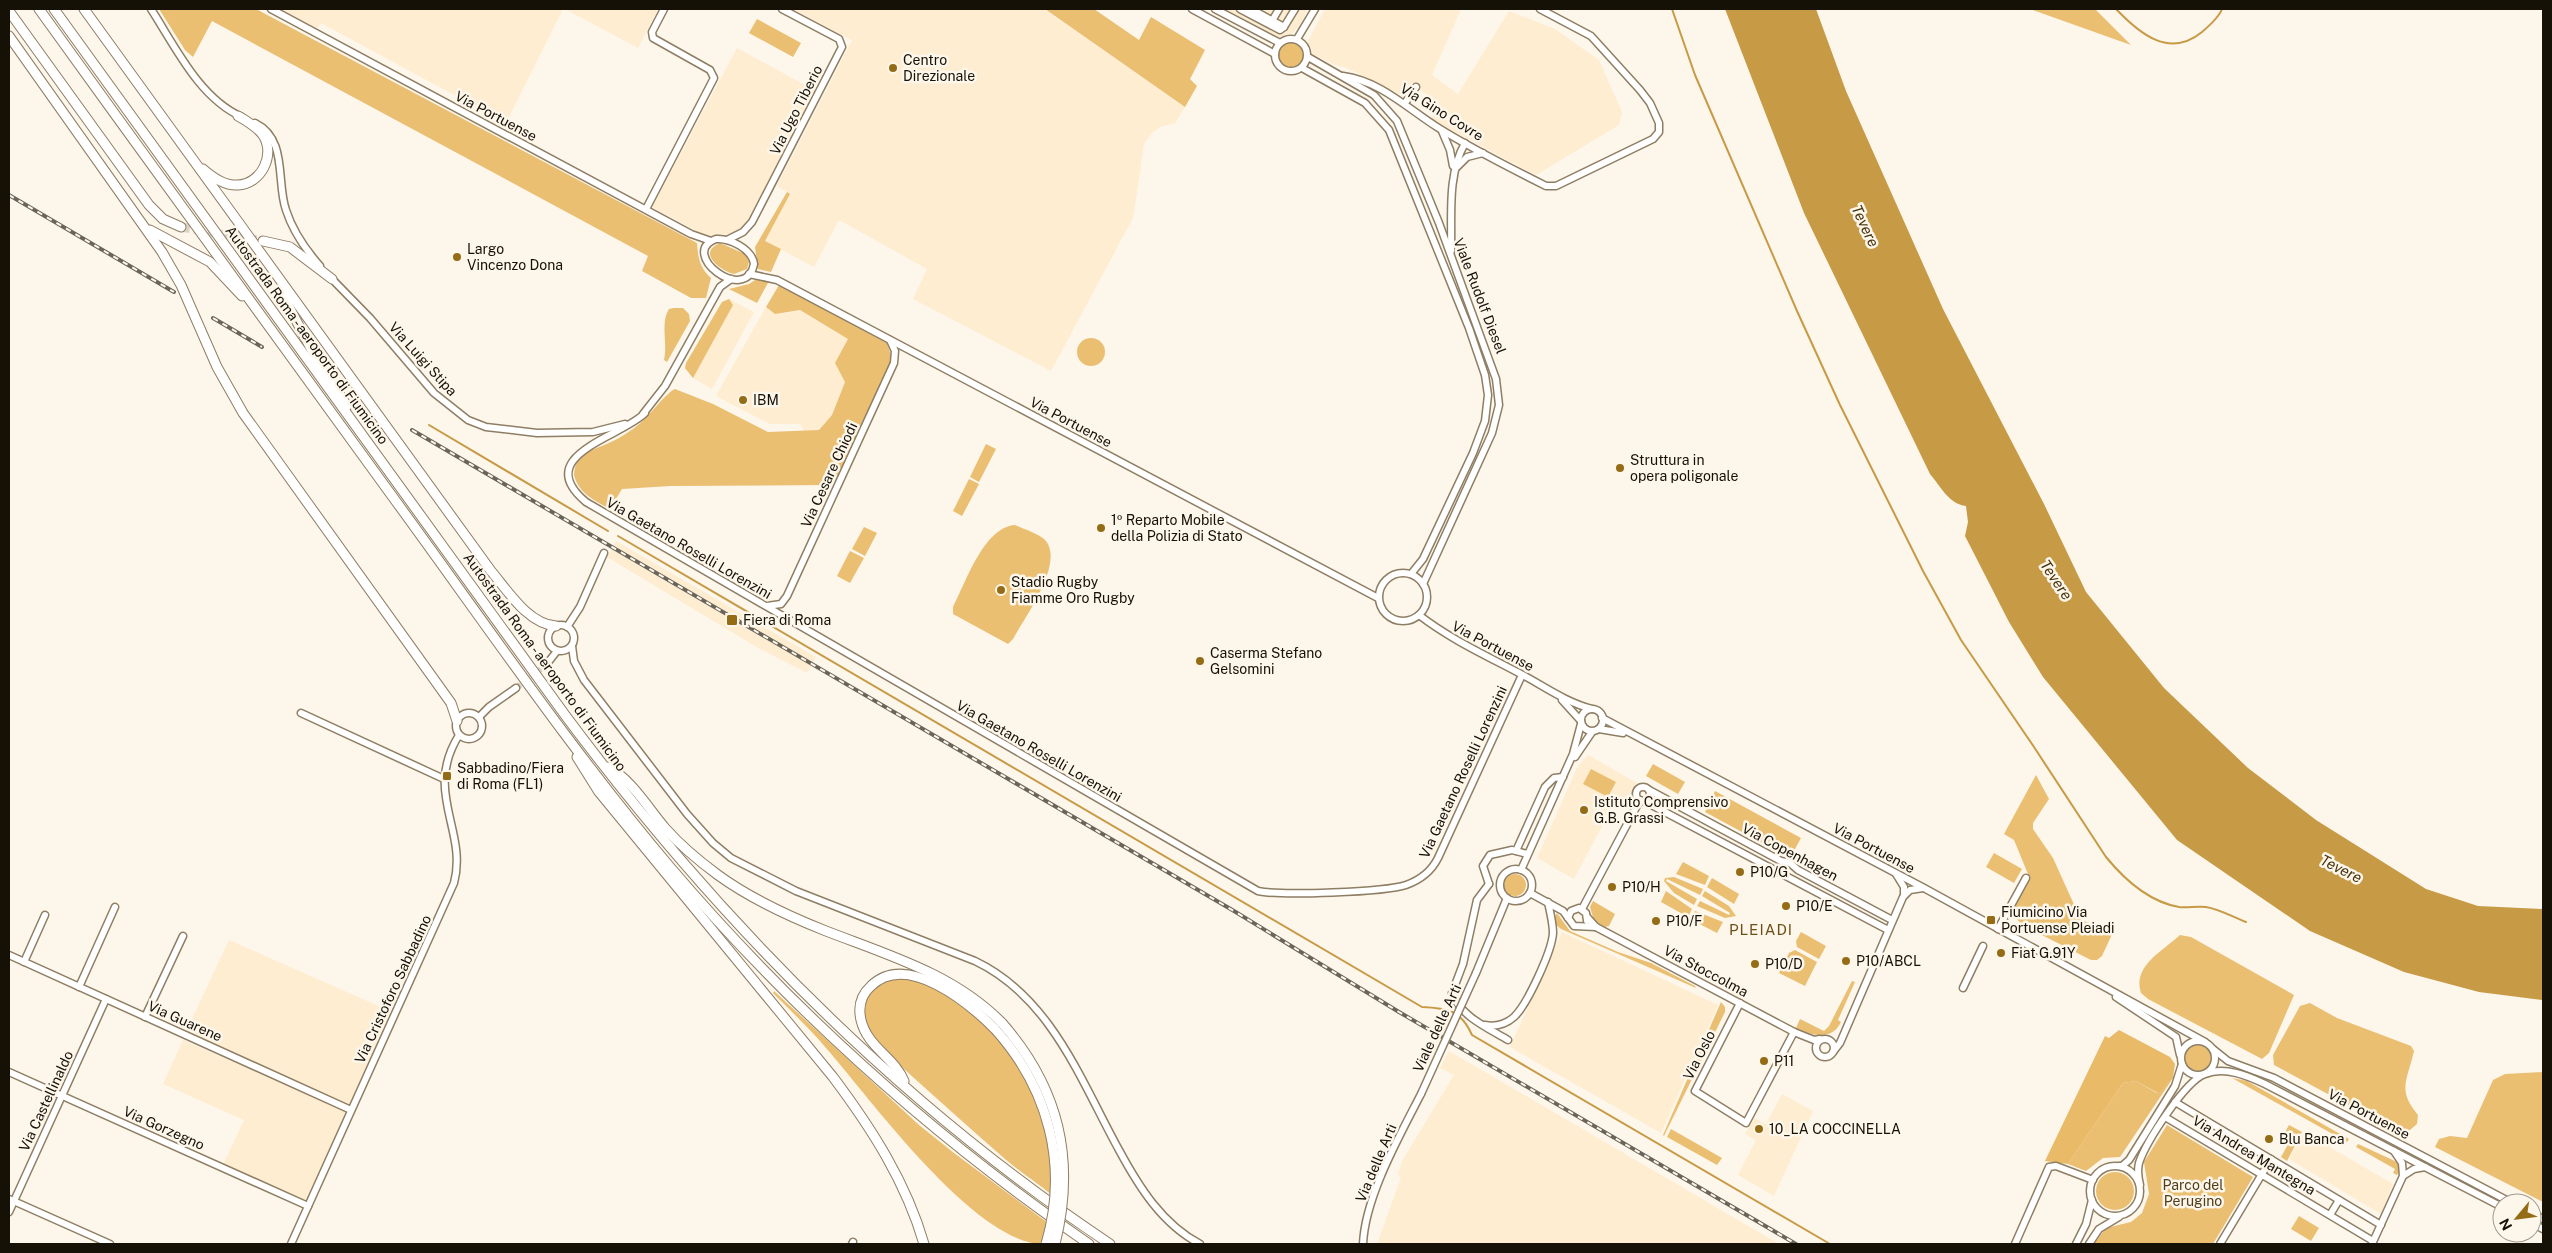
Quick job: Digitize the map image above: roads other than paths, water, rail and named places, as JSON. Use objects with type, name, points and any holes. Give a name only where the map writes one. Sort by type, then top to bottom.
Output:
[{"type":"highway","name":"Autostrada Roma - aeroporto di Fiumicino","points":[[39,9],[561,728],[670,866],[748,953],[789,995],[918,1112],[1029,1201],[1089,1244]]},
{"type":"highway","name":"Autostrada Roma - aeroporto di Fiumicino","points":[[54,9],[603,766],[679,859],[757,946],[816,1005],[906,1086],[1048,1201],[1110,1244]]},
{"type":"highway","points":[[84,9],[260,254],[498,579],[535,619],[546,625],[556,626]]},
{"type":"highway","points":[[9,11],[151,208],[166,221],[181,227]]},
{"type":"highway","points":[[9,36],[144,225],[182,285],[214,360],[243,414],[451,703],[457,721]]},
{"type":"highway","points":[[191,158],[209,174],[228,184],[245,184],[258,176],[267,161],[265,140],[255,127],[238,116]]},
{"type":"highway","points":[[144,225],[160,237],[210,262],[238,293],[254,306]]},
{"type":"highway","points":[[263,241],[290,247],[332,279]]},
{"type":"highway","points":[[260,254],[264,266],[282,294],[310,349],[340,393],[368,443]]},
{"type":"highway","points":[[561,728],[599,792],[834,1077],[858,1110],[896,1174],[924,1244]]},
{"type":"highway","points":[[603,766],[621,777],[678,842],[732,884],[803,922],[944,979],[977,1000],[998,1026],[1026,1069],[1041,1100],[1049,1126],[1056,1177],[1054,1209],[1046,1244]]},
{"type":"highway","points":[[906,1086],[898,1070],[877,1050],[862,1025],[860,1009],[862,998],[876,982],[895,974],[921,978],[961,1000],[998,1026],[1020,1045],[1037,1072],[1050,1101],[1058,1126],[1064,1177],[1063,1204],[1055,1244]]},
{"type":"street","points":[[151,9],[208,93],[222,106],[238,116]]},
{"type":"street","name":"Via Portuense","points":[[271,9],[691,234],[711,241]]},
{"type":"street","points":[[646,209],[714,78],[710,70],[653,38],[652,32],[664,9]]},
{"type":"street","name":"Via Ugo Tiberio","points":[[727,240],[743,232],[759,210],[842,47],[842,41],[838,38],[782,9]]},
{"type":"street","points":[[1192,9],[1275,54],[1282,68],[1292,71],[1302,68],[1308,57],[1306,46],[1297,39],[1288,39],[1280,43],[1275,54]]},
{"type":"street","points":[[1215,9],[1280,43]]},
{"type":"street","points":[[1240,9],[1278,30],[1284,27],[1295,9]]},
{"type":"street","points":[[1251,9],[1284,27]]},
{"type":"street","points":[[1272,21],[1279,9]]},
{"type":"street","points":[[1297,39],[1315,9]]},
{"type":"street","name":"Via Gino Covre","points":[[1340,75],[1363,80],[1405,103],[1441,130],[1546,186],[1554,187],[1655,137],[1660,128],[1648,99],[1592,37],[1540,9]]},
{"type":"street","name":"Viale Rudolf Diesel","points":[[1308,57],[1374,95],[1397,121],[1494,369],[1498,406],[1494,427],[1423,584]]},
{"type":"street","name":"Viale Rudolf Diesel","points":[[1302,68],[1365,103],[1389,130],[1469,328],[1486,378],[1488,402],[1482,429],[1424,559],[1412,574]]},
{"type":"street","points":[[1405,103],[1416,87]]},
{"type":"street","name":"Via Luigi Stipa","points":[[238,116],[261,126],[273,140],[278,156],[282,196],[290,222],[303,245],[332,279],[370,318],[434,393],[456,413],[486,427],[537,433],[593,432],[620,426],[645,413],[665,386],[720,287],[731,279]]},
{"type":"street","points":[[1441,130],[1450,150],[1453,175],[1451,255]]},
{"type":"street","points":[[1453,175],[1456,160],[1465,143]]},
{"type":"street","points":[[1453,175],[1463,159],[1483,153]]},
{"type":"street","points":[[727,240],[747,251],[752,257],[753,267],[749,274],[741,279],[731,279],[707,264],[705,250],[711,241],[727,240]]},
{"type":"street","name":"Via Portuense","points":[[749,274],[777,280],[1191,501],[1378,598]]},
{"type":"street","name":"Via Cesare Chiodi","points":[[764,606],[778,605],[787,596],[895,360],[895,349],[890,339]]},
{"type":"street","name":"Via Gaetano Roselli Lorenzini","points":[[645,413],[630,426],[577,454],[570,471],[574,489],[590,505],[1250,887],[1266,892],[1394,888],[1408,884],[1427,873],[1438,858],[1522,675]]},
{"type":"street","points":[[567,627],[580,607],[604,553]]},
{"type":"street","points":[[1396,573],[1412,574],[1423,584],[1427,597],[1423,610],[1419,615],[1405,621],[1397,620],[1384,612],[1378,598],[1383,582],[1388,577],[1396,573]]},
{"type":"street","name":"Via Portuense","points":[[1419,615],[1452,638],[1558,696],[1592,709]]},
{"type":"street","points":[[572,646],[565,651],[557,651],[550,645],[548,636],[556,626],[567,627],[573,633],[572,646],[575,664],[586,683],[687,814],[728,856],[754,872],[796,891],[975,961],[1000,975],[1026,997],[1058,1038],[1144,1191],[1171,1224],[1200,1244]]},
{"type":"street","points":[[546,665],[557,651]]},
{"type":"street","points":[[479,718],[489,707],[516,688]]},
{"type":"street","name":"Via Portuense","points":[[1558,696],[1581,723]]},
{"type":"street","points":[[1521,870],[1568,766],[1584,713],[1592,709],[1598,711],[1602,718],[1596,730],[1568,766]]},
{"type":"street","points":[[301,713],[444,778]]},
{"type":"street","points":[[467,713],[479,718],[482,725],[478,736],[470,740],[459,735],[456,728],[457,721],[467,713]]},
{"type":"street","name":"Via Portuense","points":[[1602,718],[1924,888],[2205,1042]]},
{"type":"street","points":[[1581,723],[1586,730],[1596,730]]},
{"type":"street","name":"Via Portuense","points":[[1596,730],[1613,730],[1636,736]]},
{"type":"street","name":"Via Cristoforo Sabbadino","points":[[291,1244],[454,883],[455,851],[444,800],[444,778],[449,753],[459,735]]},
{"type":"street","points":[[1516,851],[1547,785],[1554,778],[1563,777]]},
{"type":"street","points":[[1582,909],[1642,800],[1649,798],[1649,790],[1644,787],[1637,790],[1636,795],[1642,800]]},
{"type":"street","name":"Via Copenhagen","points":[[1649,790],[1892,920]]},
{"type":"street","name":"Via Copenhagen","points":[[1642,800],[1888,930]]},
{"type":"street","points":[[1488,884],[1483,871],[1485,860],[1498,851],[1516,851],[1527,854]]},
{"type":"street","points":[[1786,862],[1783,864],[1784,874],[1791,873],[1793,867]]},
{"type":"street","points":[[1521,870],[1507,872],[1500,885],[1502,892],[1507,898],[1517,901],[1530,893]]},
{"type":"street","points":[[1521,870],[1530,880],[1530,893]]},
{"type":"street","points":[[1893,872],[1903,884],[1904,897]]},
{"type":"street","points":[[1998,929],[2026,878]]},
{"type":"street","points":[[1488,884],[1500,885]]},
{"type":"street","points":[[1488,884],[1478,899],[1464,964],[1452,994],[1455,1004],[1482,1025],[1508,1040]]},
{"type":"street","points":[[1833,1052],[1833,1044],[1823,1039],[1815,1048],[1822,1057],[1829,1056],[1833,1052],[1904,897],[1910,890],[1924,888]]},
{"type":"street","points":[[1530,893],[1559,908],[1574,926],[1584,925],[1587,917],[1582,909]]},
{"type":"street","name":"Viale delle Arti","points":[[1421,1094],[1476,973],[1507,898]]},
{"type":"street","points":[[1482,1025],[1496,1027],[1514,1017],[1523,1006],[1555,935],[1548,902]]},
{"type":"street","points":[[79,987],[115,907]]},
{"type":"street","points":[[1559,908],[1582,909]]},
{"type":"street","points":[[1568,918],[1573,909]]},
{"type":"street","points":[[24,962],[45,915]]},
{"type":"street","name":"Via Stoccolma","points":[[1587,917],[1596,927]]},
{"type":"street","name":"Via Stoccolma","points":[[1584,925],[1596,927],[1610,934],[1794,1032],[1815,1048]]},
{"type":"street","points":[[145,1017],[183,936]]},
{"type":"street","points":[[1963,988],[1983,946]]},
{"type":"street","name":"Via Guarene","points":[[9,955],[351,1110]]},
{"type":"street","name":"Via Portuense","points":[[2099,984],[2176,1036],[2180,1055]]},
{"type":"street","name":"Via Castellinaldo","points":[[9,1212],[11,1200],[62,1096],[106,999]]},
{"type":"street","name":"Via Oslo","points":[[1740,1004],[1695,1091],[1746,1123],[1794,1032]]},
{"type":"street","name":"Via Stoccolma","points":[[1804,1038],[1823,1039],[1837,1037],[1845,1029]]},
{"type":"street","points":[[2089,1244],[2099,1229],[2125,1215],[2136,1206],[2141,1193],[2138,1172],[2140,1161],[2175,1102],[2190,1084],[2205,1074],[2210,1070],[2215,1060],[2213,1049],[2205,1042],[2189,1042],[2180,1055],[2184,1069],[2194,1075],[2205,1074]]},
{"type":"street","name":"Via Portuense","points":[[2213,1049],[2225,1059],[2274,1078],[2493,1193]]},
{"type":"street","points":[[2125,1215],[2117,1217],[2102,1212],[2092,1200],[2090,1192],[2093,1180],[2104,1169],[2122,1166],[2129,1160],[2175,1086],[2182,1064]]},
{"type":"street","name":"Via Gorzegno","points":[[9,1072],[308,1206]]},
{"type":"street","name":"Via Portuense","points":[[2205,1074],[2229,1072],[2260,1082],[2492,1202]]},
{"type":"street","name":"Via delle Arti","points":[[1363,1244],[1365,1226],[1373,1196],[1421,1094]]},
{"type":"street","name":"Via Andrea Mantegna","points":[[2175,1102],[2381,1224]]},
{"type":"street","name":"Via Andrea Mantegna","points":[[2165,1118],[2262,1174],[2373,1243]]},
{"type":"street","points":[[2373,1243],[2403,1176],[2402,1163],[2394,1150]]},
{"type":"street","points":[[2220,1244],[2271,1159]]},
{"type":"street","points":[[2015,1244],[2049,1167],[2056,1166],[2093,1180]]},
{"type":"street","points":[[2119,1166],[2132,1173],[2140,1185]]},
{"type":"street","points":[[2403,1176],[2414,1169],[2425,1166]]},
{"type":"street","points":[[11,1200],[110,1244]]},
{"type":"street","points":[[2076,1244],[2086,1224],[2092,1200]]},
{"type":"street","points":[[2330,1215],[2339,1200]]},
{"type":"water","name":"Tevere","points":[[1725,9],[1816,9],[1846,91],[1943,309],[2044,504],[2086,592],[2164,688],[2248,768],[2316,820],[2426,889],[2478,906],[2543,909],[2543,1000],[2479,992],[2404,972],[2310,931],[2177,840],[2043,677],[2009,622],[1965,536],[1968,522],[1966,506],[1960,505],[1950,498],[1930,474],[1804,213]]},
{"type":"waterway","points":[[1672,9],[1695,75],[1797,311],[1840,405],[1923,571],[1961,640],[2106,857],[2129,881],[2148,895],[2168,904],[2179,907],[2211,908],[2246,922]]},
{"type":"waterway","points":[[2116,9],[2134,27],[2155,40],[2166,43],[2190,40],[2211,24],[2222,9]]},
{"type":"waterway","points":[[429,425],[608,531]]},
{"type":"waterway","points":[[618,536],[1422,1007],[1439,1008],[1458,1015],[1472,1035],[1830,1244]]},
{"type":"tunnel","points":[[181,227],[263,241]]},
{"type":"tunnel","points":[[516,688],[546,665]]},
{"type":"railway","points":[[9,195],[174,292]]},
{"type":"railway","points":[[213,318],[262,347]]},
{"type":"railway","points":[[412,430],[1234,911],[1399,1012],[1796,1244]]},
{"type":"place","name":"Centro Direzionale","points":[[893,68]]},
{"type":"place","name":"Largo Vincenzo Dona","points":[[457,257]]},
{"type":"place","name":"IBM","points":[[743,400]]},
{"type":"place","name":"Struttura in opera poligonale","points":[[1620,468]]},
{"type":"place","name":"1º Reparto Mobile della Polizia di Stato","points":[[1101,528]]},
{"type":"place","name":"Stadio Rugby Fiamme Oro Rugby","points":[[1001,590]]},
{"type":"place","name":"Fiera di Roma","points":[[732,620]]},
{"type":"place","name":"Caserma Stefano Gelsomini","points":[[1200,661]]},
{"type":"place","name":"Sabbadino/Fiera di Roma (FL1)","points":[[447,776]]},
{"type":"place","name":"Istituto Comprensivo G.B. Grassi","points":[[1584,810]]},
{"type":"place","name":"P10/G","points":[[1740,872]]},
{"type":"place","name":"P10/H","points":[[1612,887]]},
{"type":"place","name":"P10/E","points":[[1786,906]]},
{"type":"place","name":"Fiumicino Via Portuense Pleiadi","points":[[1991,920]]},
{"type":"place","name":"P10/F","points":[[1656,921]]},
{"type":"place","name":"Fiat G.91Y","points":[[2001,953]]},
{"type":"place","name":"P10/ABCL","points":[[1846,961]]},
{"type":"place","name":"P10/D","points":[[1755,964]]},
{"type":"place","name":"P11","points":[[1764,1061]]},
{"type":"place","name":"10_LA COCCINELLA","points":[[1759,1129]]},
{"type":"place","name":"Blu Banca","points":[[2269,1139]]},
{"type":"district","name":"PLEIADI","points":[[1761,930]]},
{"type":"park label","name":"Parco del Perugino","points":[[2193,1194]]}]
